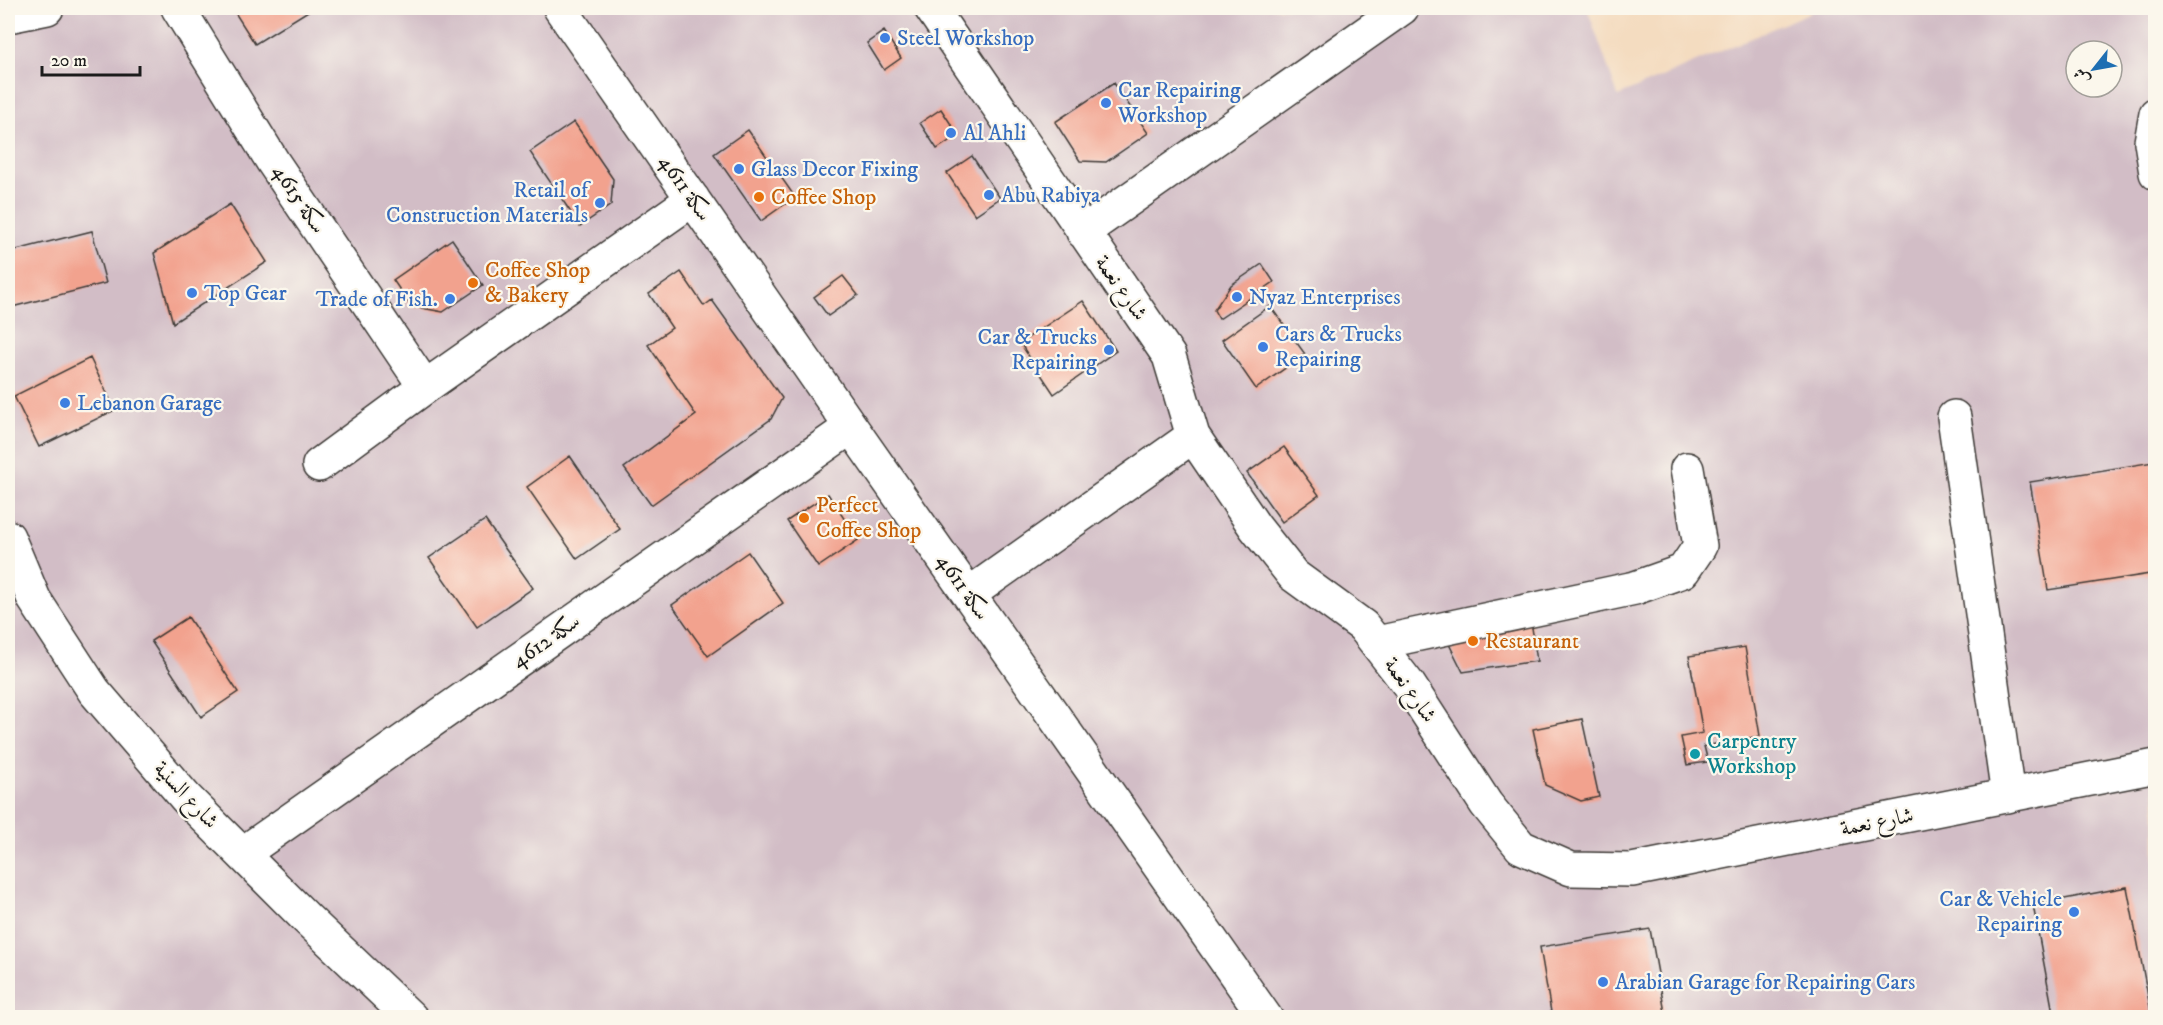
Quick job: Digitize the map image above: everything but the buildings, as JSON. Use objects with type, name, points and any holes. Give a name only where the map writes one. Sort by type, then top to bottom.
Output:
[{"type":"street","points":[[8,16],[47,8]]},
{"type":"street","name":"سكة 4615","points":[[178,8],[273,162],[425,387]]},
{"type":"street","name":"سكة 4611","points":[[560,8],[1266,1017]]},
{"type":"street","name":"شارع نعمة","points":[[931,8],[1169,356],[1193,436],[1255,527],[1293,575],[1363,626],[1409,684],[1486,804],[1521,847],[1571,869],[1632,870],[2156,766]]},
{"type":"street","points":[[1083,232],[1402,8]]},
{"type":"street","points":[[2156,114],[2151,142],[2156,173]]},
{"type":"street","points":[[319,465],[425,387],[693,199]]},
{"type":"street","points":[[1954,417],[2008,796]]},
{"type":"street","name":"سكة 4612","points":[[242,854],[851,427]]},
{"type":"street","points":[[969,594],[1193,436]]},
{"type":"street","points":[[1377,643],[1635,588],[1683,571],[1700,546],[1687,469]]},
{"type":"street","name":"شارع السنية","points":[[8,537],[34,599],[94,691],[186,798],[307,919],[411,1017]]},
{"type":"shaded area","points":[[8,8],[1587,8],[1618,96],[1820,8],[2155,8],[2155,1017],[8,1017]]},
{"type":"place","name":"Steel Workshop","points":[[885,38]]},
{"type":"place","name":"Car Repairing Workshop","points":[[1106,103]]},
{"type":"place","name":"Al Ahli","points":[[951,133]]},
{"type":"place","name":"Glass Decor Fixing","points":[[739,169]]},
{"type":"place","name":"Abu Rabiya","points":[[989,195]]},
{"type":"place","name":"Coffee Shop","points":[[759,197]]},
{"type":"place","name":"Retail of Construction Materials","points":[[600,203]]},
{"type":"place","name":"Coffee Shop & Bakery","points":[[473,283]]},
{"type":"place","name":"Top Gear","points":[[192,293]]},
{"type":"place","name":"Nyaz Enterprises","points":[[1237,297]]},
{"type":"place","name":"Trade of Fish.","points":[[450,299]]},
{"type":"place","name":"Cars & Trucks Repairing","points":[[1263,347]]},
{"type":"place","name":"Car & Trucks Repairing","points":[[1109,350]]},
{"type":"place","name":"Lebanon Garage","points":[[65,403]]},
{"type":"place","name":"Perfect Coffee Shop","points":[[804,518]]},
{"type":"place","name":"Restaurant","points":[[1473,641]]},
{"type":"place","name":"Carpentry Workshop","points":[[1695,754]]},
{"type":"place","name":"Car & Vehicle Repairing","points":[[2074,912]]},
{"type":"place","name":"Arabian Garage for Repairing Cars","points":[[1603,982]]}]
